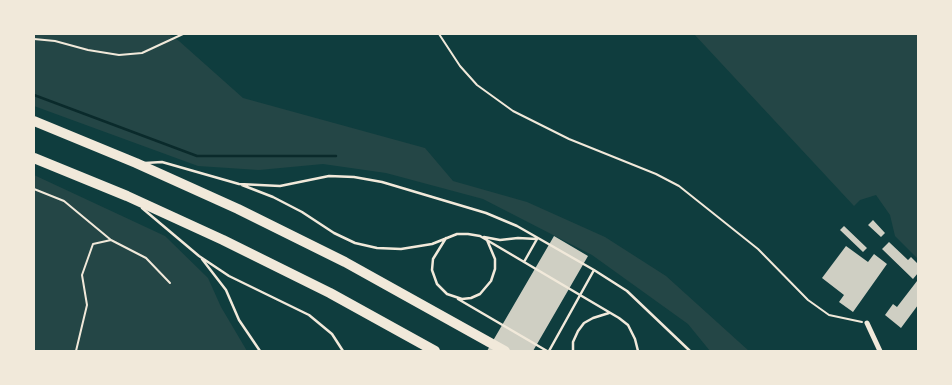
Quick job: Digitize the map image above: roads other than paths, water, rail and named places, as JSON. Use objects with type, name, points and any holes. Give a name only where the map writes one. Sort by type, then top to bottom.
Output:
[{"type":"highway","points":[[34,122],[136,163],[238,209],[345,262],[505,351]]},
{"type":"highway","points":[[34,158],[127,196],[223,240],[330,293],[435,351]]},
{"type":"street","points":[[866,323],[880,351]]},
{"type":"lane","points":[[136,163],[162,162],[239,184],[295,208],[334,233],[355,242],[377,248],[401,249],[432,244],[457,234],[468,234],[500,240],[518,238],[537,239]]},
{"type":"lane","points":[[239,184],[280,186],[329,176],[354,178],[382,182],[486,214],[517,226],[594,270],[626,291],[690,351]]},
{"type":"lane","points":[[127,196],[200,256],[229,276],[309,315],[332,334],[343,351]]},
{"type":"lane","points":[[480,236],[628,325],[635,339],[638,351]]},
{"type":"lane","points":[[447,237],[433,259],[432,270],[437,284],[447,294],[548,351],[581,296],[594,270]]},
{"type":"lane","points":[[456,298],[471,298],[480,294],[491,281],[496,269],[495,259],[486,239]]},
{"type":"lane","points":[[524,262],[537,239]]},
{"type":"lane","points":[[200,256],[226,290],[239,320],[260,351]]},
{"type":"lane","points":[[572,351],[573,342],[584,323],[609,313]]},
{"type":"waterway","points":[[34,95],[197,156],[336,156]]}]
